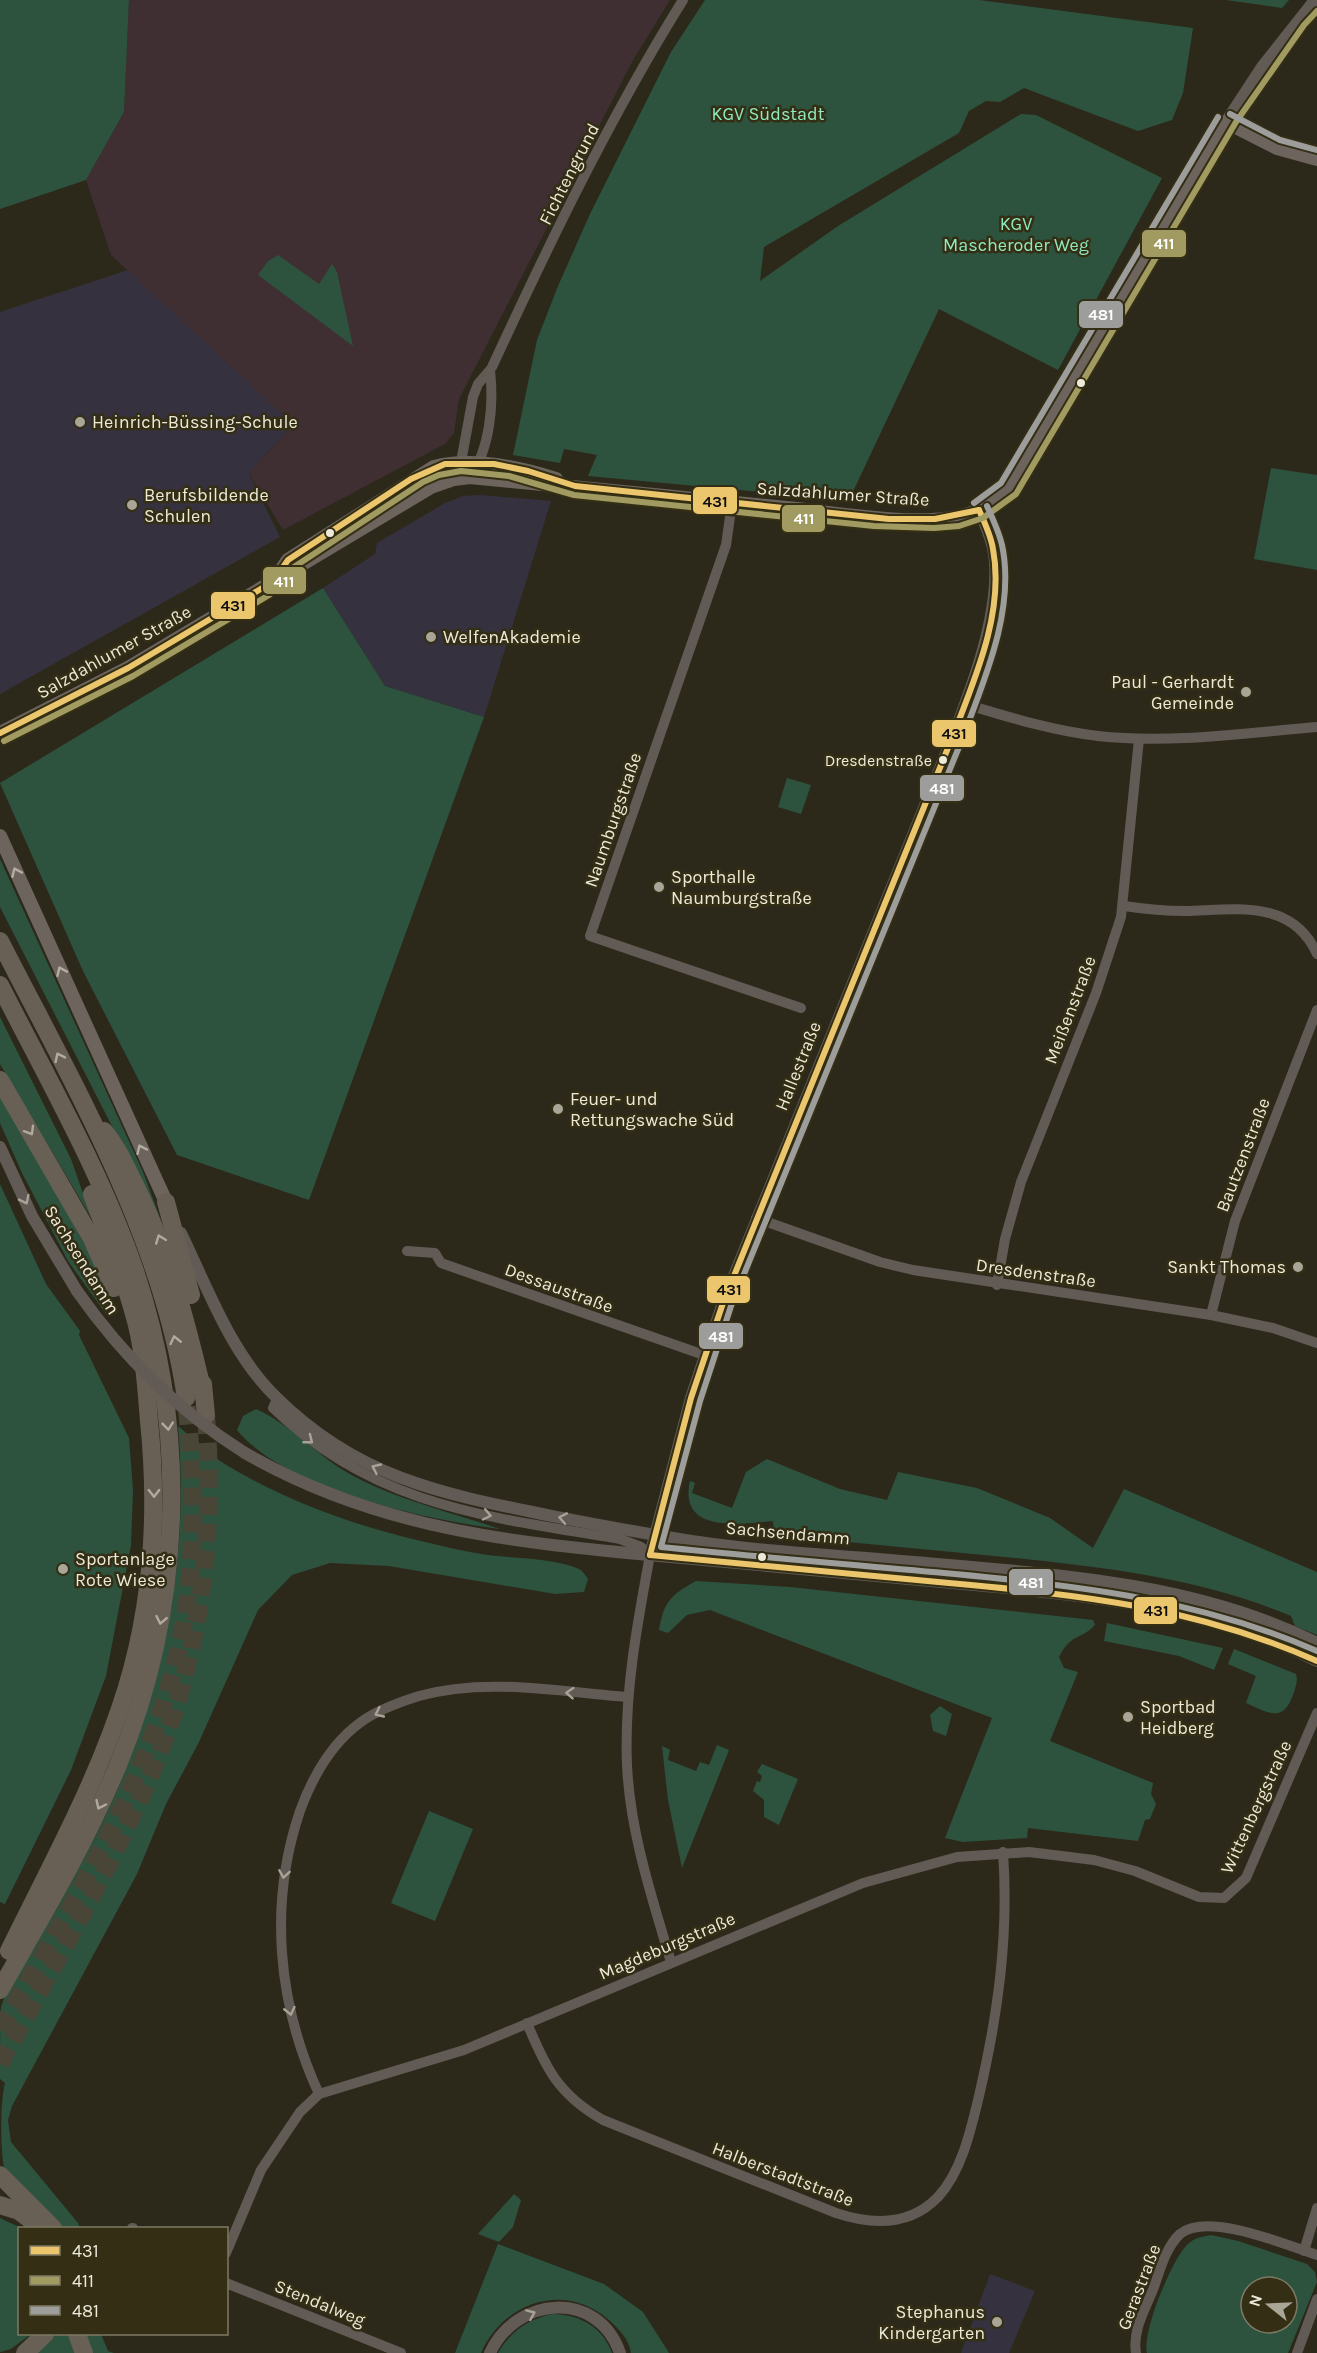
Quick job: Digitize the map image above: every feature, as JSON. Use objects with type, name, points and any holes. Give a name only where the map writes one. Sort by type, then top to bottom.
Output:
[{"type":"highway","points":[[0,941],[85,1110],[150,1251],[169,1316],[186,1398]]},
{"type":"highway","points":[[0,985],[74,1132],[124,1240],[151,1327],[161,1376],[170,1445],[169,1558],[156,1646],[122,1754],[91,1825],[0,1990]]},
{"type":"highway","points":[[0,1080],[63,1187],[108,1275],[131,1336],[149,1414]]},
{"type":"highway","points":[[85,1110],[115,1144],[159,1236],[177,1286],[204,1397]]},
{"type":"highway","points":[[0,1969],[110,1736],[138,1645],[152,1554],[154,1506],[143,1356],[134,1314],[74,1132]]},
{"type":"highway","points":[[166,1202],[194,1307],[201,1350],[206,1415]]},
{"type":"highway","points":[[0,1947],[60,1846]]},
{"type":"highway","points":[[0,2175],[51,2227]]},
{"type":"highway","points":[[0,2205],[19,2211],[39,2227]]},
{"type":"highway","points":[[25,2353],[44,2335]]},
{"type":"highway","points":[[77,2335],[84,2353]]},
{"type":"main road","points":[[1226,122],[1277,148],[1317,159]]},
{"type":"main road","name":"Salzdahlumer Straße","points":[[0,734],[128,668],[430,487],[454,479],[470,477],[575,486],[874,517],[957,518],[978,510],[1008,489],[1226,122]]},
{"type":"main road","name":"Salzdahlumer Straße","points":[[274,580],[288,560],[414,477],[434,467],[461,462],[480,463],[539,474],[575,486]]},
{"type":"main road","name":"Sachsendamm","points":[[0,836],[166,1202]]},
{"type":"street","name":"Fichtengrund","points":[[492,367],[545,256],[649,56],[683,0]]},
{"type":"street","points":[[1226,122],[1262,67],[1315,0]]},
{"type":"street","points":[[490,370],[491,401],[480,463],[470,477],[461,462],[472,398],[478,384],[490,370]]},
{"type":"street","name":"Naumburgstraße","points":[[732,503],[726,545],[590,936],[801,1008]]},
{"type":"street","name":"Hallestraße","points":[[671,1962],[648,1884],[633,1814],[627,1766],[628,1697],[634,1640],[650,1555],[705,1355],[756,1218],[965,704],[991,615],[996,580],[992,543],[978,510]]},
{"type":"street","points":[[965,704],[1059,729],[1098,736],[1139,739],[1221,736],[1317,727]]},
{"type":"street","name":"Meißenstraße","points":[[997,1285],[1005,1239],[1021,1182],[1096,993],[1124,906],[1139,739]]},
{"type":"street","points":[[1124,906],[1171,911],[1260,909],[1288,920],[1300,929],[1317,954]]},
{"type":"street","name":"Bautzenstraße","points":[[1211,1315],[1218,1280],[1235,1221],[1317,1010]]},
{"type":"street","name":"Sachsendamm","points":[[0,1147],[32,1216],[77,1291],[112,1337],[155,1384],[192,1416],[245,1453],[315,1490],[406,1520],[495,1538],[1089,1597],[1175,1612],[1219,1624],[1281,1644],[1317,1661]]},
{"type":"street","name":"Sachsendamm","points":[[166,1202],[231,1335],[257,1375],[277,1399],[343,1451],[406,1482],[460,1497],[655,1536],[714,1544],[1091,1580],[1206,1603],[1266,1621],[1317,1643]]},
{"type":"street","name":"Dresdenstraße","points":[[756,1218],[880,1262],[997,1285],[1211,1315],[1273,1328],[1317,1343]]},
{"type":"street","name":"Dessaustraße","points":[[407,1251],[435,1253],[441,1263],[705,1355]]},
{"type":"street","name":"Sachsendamm","points":[[277,1399],[273,1408],[289,1424],[336,1460],[378,1482],[429,1502],[458,1509],[620,1539],[641,1547],[650,1555]]},
{"type":"street","points":[[319,2094],[296,2036],[285,1983],[281,1890],[287,1856],[305,1796],[316,1774],[344,1738],[360,1722],[376,1713],[419,1696],[459,1688],[504,1688],[628,1697]]},
{"type":"street","name":"Wittenbergstraße","points":[[1211,1899],[1224,1898],[1245,1878],[1317,1713]]},
{"type":"street","name":"Magdeburgstraße","points":[[228,2248],[261,2170],[300,2112],[319,2094],[428,2063],[840,1892],[892,1874],[957,1857],[1004,1852],[1052,1854],[1094,1860],[1211,1899]]},
{"type":"street","name":"Halberstadtstraße","points":[[527,2023],[544,2062],[561,2089],[583,2109],[603,2120],[844,2216],[877,2222],[905,2218],[926,2206],[945,2187],[971,2128],[994,2035],[1002,1970],[1006,1903],[1004,1852]]},
{"type":"street","points":[[1304,2251],[1317,2208]]},
{"type":"street","name":"Gerastraße","points":[[1136,2353],[1135,2340],[1141,2320],[1168,2251],[1181,2233],[1198,2225],[1216,2226],[1317,2255]]},
{"type":"street","name":"Stendalweg","points":[[228,2284],[401,2353]]},
{"type":"street","points":[[1297,2353],[1317,2300]]},
{"type":"street","points":[[490,2353],[511,2325],[531,2313],[553,2307],[578,2310],[592,2316],[607,2330],[620,2353]]},
{"type":"shaded area","points":[[129,0],[670,0],[632,62],[459,399],[454,433],[445,444],[283,530],[249,474],[293,424],[111,255],[86,180],[124,112]]},
{"type":"shaded area","name":"Berufsbildende Schulen","points":[[128,270],[293,424],[249,474],[280,537],[0,694],[0,312]]},
{"type":"shaded area","name":"WelfenAkademie","points":[[480,495],[551,501],[484,717],[385,686],[323,588],[375,554],[377,543],[445,503],[463,496]]},
{"type":"shaded area","name":"Stephanus Kindergarten","points":[[990,2274],[1035,2291],[1009,2353],[961,2353]]},
{"type":"green space","points":[[0,0],[129,0],[124,112],[86,180],[0,209]]},
{"type":"green space","points":[[705,0],[979,0],[1193,28],[1183,93],[1172,120],[1138,131],[1024,88],[1000,102],[986,101],[969,111],[959,133],[764,247],[760,281],[838,226],[1021,114],[1036,115],[1162,178],[1058,370],[939,309],[849,500],[588,476],[597,455],[564,449],[560,463],[513,455],[537,340],[558,286],[590,214],[671,52]]},
{"type":"green space","points":[[1226,0],[1289,0],[1282,8]]},
{"type":"green space","points":[[278,255],[319,284],[332,264],[337,272],[353,346],[258,275],[268,261]]},
{"type":"green space","points":[[1271,468],[1317,475],[1317,570],[1254,559]]},
{"type":"green space","points":[[323,588],[385,686],[484,717],[309,1200],[177,1155],[83,971],[0,783]]},
{"type":"green space","points":[[787,778],[811,785],[801,814],[778,807]]},
{"type":"green space","points":[[0,859],[143,1172],[163,1226],[0,907]]},
{"type":"green space","points":[[0,1017],[71,1159],[92,1219],[0,1064]]},
{"type":"green space","points":[[0,1093],[87,1249],[108,1292],[113,1312],[106,1314],[68,1261],[22,1173],[0,1123]]},
{"type":"green space","name":"Sportanlage Rote Wiese","points":[[0,1184],[46,1284],[80,1331],[79,1335],[129,1438],[133,1490],[131,1545],[106,1676],[71,1770],[5,1904],[0,1902]]},
{"type":"green space","points":[[256,1409],[280,1423],[348,1473],[366,1482],[403,1498],[500,1529],[469,1525],[397,1509],[322,1485],[288,1469],[259,1451],[237,1430],[243,1416]]},
{"type":"green space","points":[[178,1426],[228,1466],[287,1497],[317,1509],[379,1530],[442,1546],[487,1555],[543,1560],[568,1565],[580,1570],[588,1579],[584,1592],[555,1594],[389,1566],[330,1563],[292,1575],[258,1610],[199,1742],[166,1804],[137,1874],[12,2106],[8,2120],[11,2142],[80,2227],[60,2227],[5,2172],[1,2141],[1,2114],[5,2083],[0,2079],[1,2007],[11,1984],[35,1947],[97,1834],[133,1751],[161,1661],[170,1615],[177,1568],[181,1474]]},
{"type":"green space","points":[[767,1459],[840,1489],[887,1500],[898,1472],[977,1488],[1050,1518],[1093,1548],[1124,1489],[1317,1572],[1317,1635],[1295,1626],[1291,1616],[1258,1603],[1190,1584],[1120,1571],[1050,1562],[774,1535],[773,1521],[729,1524],[702,1518],[693,1510],[689,1498],[690,1481],[695,1483],[692,1493],[732,1508],[746,1472]]},
{"type":"green space","points":[[696,1581],[790,1587],[1093,1620],[1095,1625],[1072,1640],[1059,1657],[1064,1668],[1078,1672],[1050,1741],[1153,1783],[1151,1794],[1156,1804],[1150,1819],[1145,1820],[1138,1841],[1028,1828],[1027,1838],[963,1842],[945,1838],[992,1718],[710,1610],[687,1615],[668,1633],[659,1630],[666,1605],[680,1590]]},
{"type":"green space","points":[[1107,1623],[1223,1648],[1214,1670],[1179,1656],[1104,1641]]},
{"type":"green space","points":[[1234,1649],[1296,1674],[1294,1692],[1286,1708],[1281,1712],[1269,1713],[1246,1703],[1256,1676],[1228,1664]]},
{"type":"green space","points":[[940,1706],[952,1714],[946,1736],[933,1731],[930,1715]]},
{"type":"green space","points":[[717,1745],[729,1750],[682,1868],[668,1800],[662,1746],[670,1750],[668,1760],[696,1771],[700,1762],[709,1765]]},
{"type":"green space","points":[[762,1764],[798,1779],[779,1825],[764,1817],[764,1800],[753,1791],[762,1776],[757,1772]]},
{"type":"green space","points":[[429,1811],[473,1829],[435,1921],[391,1903]]},
{"type":"green space","points":[[514,2194],[521,2200],[513,2227],[499,2242],[478,2234]]},
{"type":"green space","points":[[0,2218],[19,2227],[18,2335],[30,2335],[11,2349],[0,2352]]},
{"type":"green space","points":[[1211,2235],[1238,2241],[1307,2264],[1315,2272],[1317,2282],[1299,2326],[1299,2275],[1239,2275],[1239,2335],[1295,2335],[1288,2353],[1147,2353],[1153,2314],[1166,2281],[1180,2254],[1189,2243],[1197,2238]]},
{"type":"green space","points":[[498,2244],[604,2284],[643,2312],[669,2353],[631,2353],[620,2331],[592,2308],[574,2302],[555,2300],[537,2303],[520,2310],[504,2321],[491,2335],[481,2353],[455,2353]]},
{"type":"green space","points":[[553,2314],[573,2317],[589,2324],[602,2336],[612,2353],[498,2353],[521,2327]]},
{"type":"green space","points":[[50,2335],[71,2335],[76,2353],[35,2353]]},
{"type":"green space","points":[[84,2335],[101,2335],[108,2351],[114,2353],[92,2353]]},
{"type":"tunnel","points":[[0,2030],[57,1931],[112,1828],[157,1722],[174,1667],[186,1611],[191,1558],[192,1477],[186,1398]]},
{"type":"tunnel","points":[[0,2064],[106,1870],[144,1790],[175,1709],[196,1627],[207,1542],[209,1500],[206,1415]]},
{"type":"transit line","name":"411","points":[[4,741],[133,676],[269,595],[281,586],[294,567],[423,482],[439,475],[461,471],[509,476],[574,495],[874,526],[934,528],[959,526],[983,518],[1016,494],[1236,122],[1304,25],[1317,11]]},
{"type":"transit line","name":"481","points":[[1230,114],[1280,140],[1317,150]]},
{"type":"transit line","name":"481","points":[[974,503],[1001,483],[1218,117]]},
{"type":"transit line","name":"431","points":[[0,733],[128,668],[264,587],[274,580],[288,560],[411,479],[445,464],[494,464],[528,471],[575,486],[889,519],[935,519],[979,510]]},
{"type":"transit line","name":"481","points":[[987,506],[1001,540],[1005,570],[1005,595],[995,646],[961,742],[731,1306],[700,1401],[661,1547],[955,1574],[1094,1590],[1184,1607],[1229,1619],[1317,1651]]},
{"type":"transit line","name":"431","points":[[650,1555],[691,1398],[723,1303],[978,670],[991,621],[996,573],[991,539],[979,510]]},
{"type":"transit line","name":"431","points":[[650,1555],[998,1588],[1137,1606],[1227,1628],[1317,1661]]},
{"type":"place","name":"Heinrich-Büssing-Schule","points":[[80,422]]},
{"type":"place","name":"Berufsbildende Schulen","points":[[132,505]]},
{"type":"place","name":"WelfenAkademie","points":[[431,637]]},
{"type":"place","name":"Paul - Gerhardt Gemeinde","points":[[1246,692]]},
{"type":"place","name":"Dresdenstraße","points":[[943,760]]},
{"type":"place","name":"Sporthalle Naumburgstraße","points":[[659,887]]},
{"type":"place","name":"Feuer- und Rettungswache Süd","points":[[558,1109]]},
{"type":"place","name":"Sankt Thomas","points":[[1298,1267]]},
{"type":"place","name":"Sportanlage Rote Wiese","points":[[63,1569]]},
{"type":"place","name":"Sportbad Heidberg","points":[[1128,1717]]},
{"type":"place","name":"Stephanus Kindergarten","points":[[997,2322]]},
{"type":"park label","name":"KGV Südstadt","points":[[768,114]]},
{"type":"park label","name":"KGV Mascheroder Weg","points":[[1016,234]]}]
